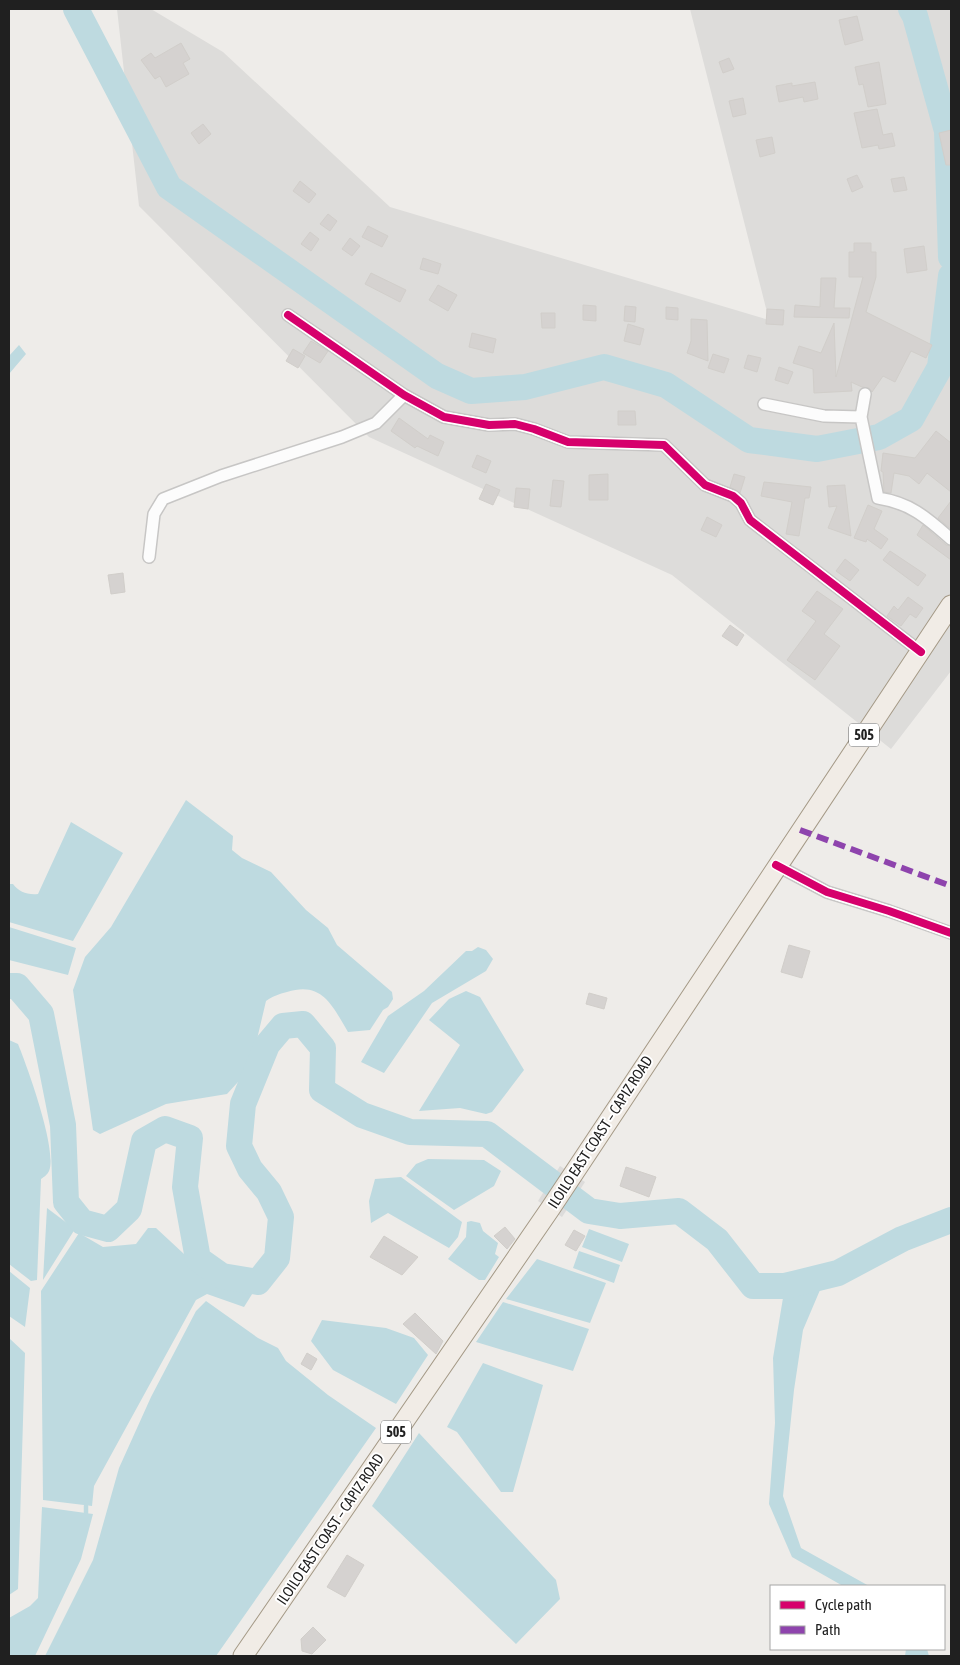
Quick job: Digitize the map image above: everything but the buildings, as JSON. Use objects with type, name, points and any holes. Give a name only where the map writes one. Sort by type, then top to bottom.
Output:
[{"type":"main road","name":"ILOILO EAST COAST – CAPIZ ROAD","points":[[243,1656],[550,1208],[776,865],[951,605]]},
{"type":"street","points":[[288,315],[404,395],[444,417],[489,425],[515,424],[568,442],[664,444],[705,485],[733,496],[740,503],[750,520],[921,652]]},
{"type":"street","points":[[865,394],[861,417],[878,498],[894,500],[917,510],[951,539]]},
{"type":"street","points":[[149,557],[154,514],[163,499],[220,476],[342,437],[376,423],[404,395]]},
{"type":"street","points":[[764,404],[824,416],[861,417]]},
{"type":"street","points":[[776,865],[828,892],[951,933]]},
{"type":"shaded area","points":[[117,9],[151,9],[223,52],[390,207],[769,320],[690,9],[951,9],[951,671],[891,749],[672,575],[369,437],[139,206]]},
{"type":"water","points":[[19,345],[26,354],[9,374],[9,356]]},
{"type":"water","points":[[186,800],[233,836],[232,850],[242,858],[271,872],[306,910],[328,928],[337,945],[392,992],[393,999],[370,1030],[348,1032],[331,1005],[317,993],[299,989],[274,996],[266,1001],[250,1069],[227,1094],[166,1104],[100,1134],[93,1130],[73,990],[85,957],[111,927]]},
{"type":"water","points":[[71,822],[123,853],[73,941],[9,922],[9,884],[13,884],[24,892],[38,894]]},
{"type":"water","points":[[9,927],[76,948],[68,975],[9,960]]},
{"type":"water","points":[[478,947],[486,950],[493,959],[486,971],[432,1003],[384,1073],[361,1062],[388,1016],[424,991],[466,951],[472,951]]},
{"type":"water","points":[[466,991],[480,997],[524,1070],[492,1112],[486,1114],[460,1108],[419,1111],[460,1045],[429,1020],[449,999]]},
{"type":"water","points":[[9,1040],[18,1044],[28,1070],[46,1128],[51,1161],[48,1172],[41,1179],[37,1280],[31,1281],[9,1264]]},
{"type":"water","points":[[428,1159],[484,1160],[501,1171],[494,1186],[454,1210],[406,1176],[416,1164]]},
{"type":"water","points":[[401,1177],[462,1222],[458,1237],[449,1248],[388,1213],[371,1223],[369,1201],[375,1179]]},
{"type":"water","points":[[47,1208],[75,1229],[43,1280]]},
{"type":"water","points":[[467,1222],[480,1223],[483,1231],[498,1243],[495,1254],[499,1257],[485,1280],[479,1280],[448,1259],[466,1237]]},
{"type":"water","points":[[148,1228],[156,1228],[211,1279],[254,1291],[244,1307],[207,1294],[196,1300],[94,1486],[92,1506],[43,1500],[41,1291],[79,1233],[103,1247],[136,1244]]},
{"type":"water","points":[[589,1229],[629,1244],[622,1262],[582,1247]]},
{"type":"water","points":[[579,1251],[620,1265],[614,1283],[573,1268]]},
{"type":"water","points":[[537,1259],[606,1283],[590,1323],[506,1299]]},
{"type":"water","points":[[9,1271],[30,1288],[25,1327],[9,1316]]},
{"type":"water","points":[[785,1286],[820,1290],[803,1330],[794,1390],[783,1496],[801,1548],[867,1585],[841,1585],[792,1557],[769,1504],[775,1423],[773,1358]]},
{"type":"water","points":[[206,1301],[258,1338],[278,1348],[286,1361],[328,1395],[376,1428],[216,1656],[45,1656],[93,1560],[119,1468],[151,1397],[196,1311]]},
{"type":"water","points":[[503,1302],[589,1329],[573,1371],[476,1342]]},
{"type":"water","points":[[322,1320],[386,1328],[414,1338],[428,1355],[396,1404],[333,1370],[311,1341]]},
{"type":"water","points":[[9,1338],[25,1353],[18,1589],[9,1595]]},
{"type":"water","points":[[483,1363],[543,1385],[513,1492],[501,1492],[457,1432],[447,1427]]},
{"type":"water","points":[[419,1433],[556,1580],[560,1599],[516,1644],[372,1506]]},
{"type":"water","points":[[42,1507],[93,1514],[81,1559],[35,1656],[9,1656],[9,1618],[30,1606],[38,1598]]},
{"type":"water","points":[[906,1650],[927,1650],[929,1656],[905,1656]]},
{"type":"pier","points":[[560,1166],[585,1182],[562,1217],[538,1201]]},
{"type":"waterway","points":[[76,9],[169,187],[437,376],[471,391],[525,387],[604,367],[666,385],[749,440],[817,449],[879,437],[911,419],[940,367],[951,276]]},
{"type":"waterway","points":[[911,9],[915,16],[947,131],[951,257]]},
{"type":"waterway","points":[[9,986],[17,986],[41,1014],[63,1125],[66,1202],[82,1222],[108,1229],[129,1209],[144,1141],[165,1129],[190,1138],[185,1187],[198,1259],[222,1276],[258,1282],[277,1258],[281,1217],[269,1192],[250,1169],[239,1146],[243,1104],[267,1045],[283,1026],[303,1024],[323,1048],[322,1090],[362,1115],[410,1132],[487,1134],[589,1211],[620,1216],[679,1211],[717,1240],[753,1286],[785,1286],[838,1273],[902,1239],[951,1220]]},
{"type":"waterway","points":[[86,1506],[86,1513]]},
{"type":"marked path","points":[[800,830],[951,886]]},
{"type":"cycle path","points":[[288,315],[404,395],[444,417],[489,425],[515,424],[568,442],[664,445],[705,485],[733,496],[741,503],[750,520],[921,652]]},
{"type":"cycle path","points":[[776,865],[827,892],[951,933]]}]
